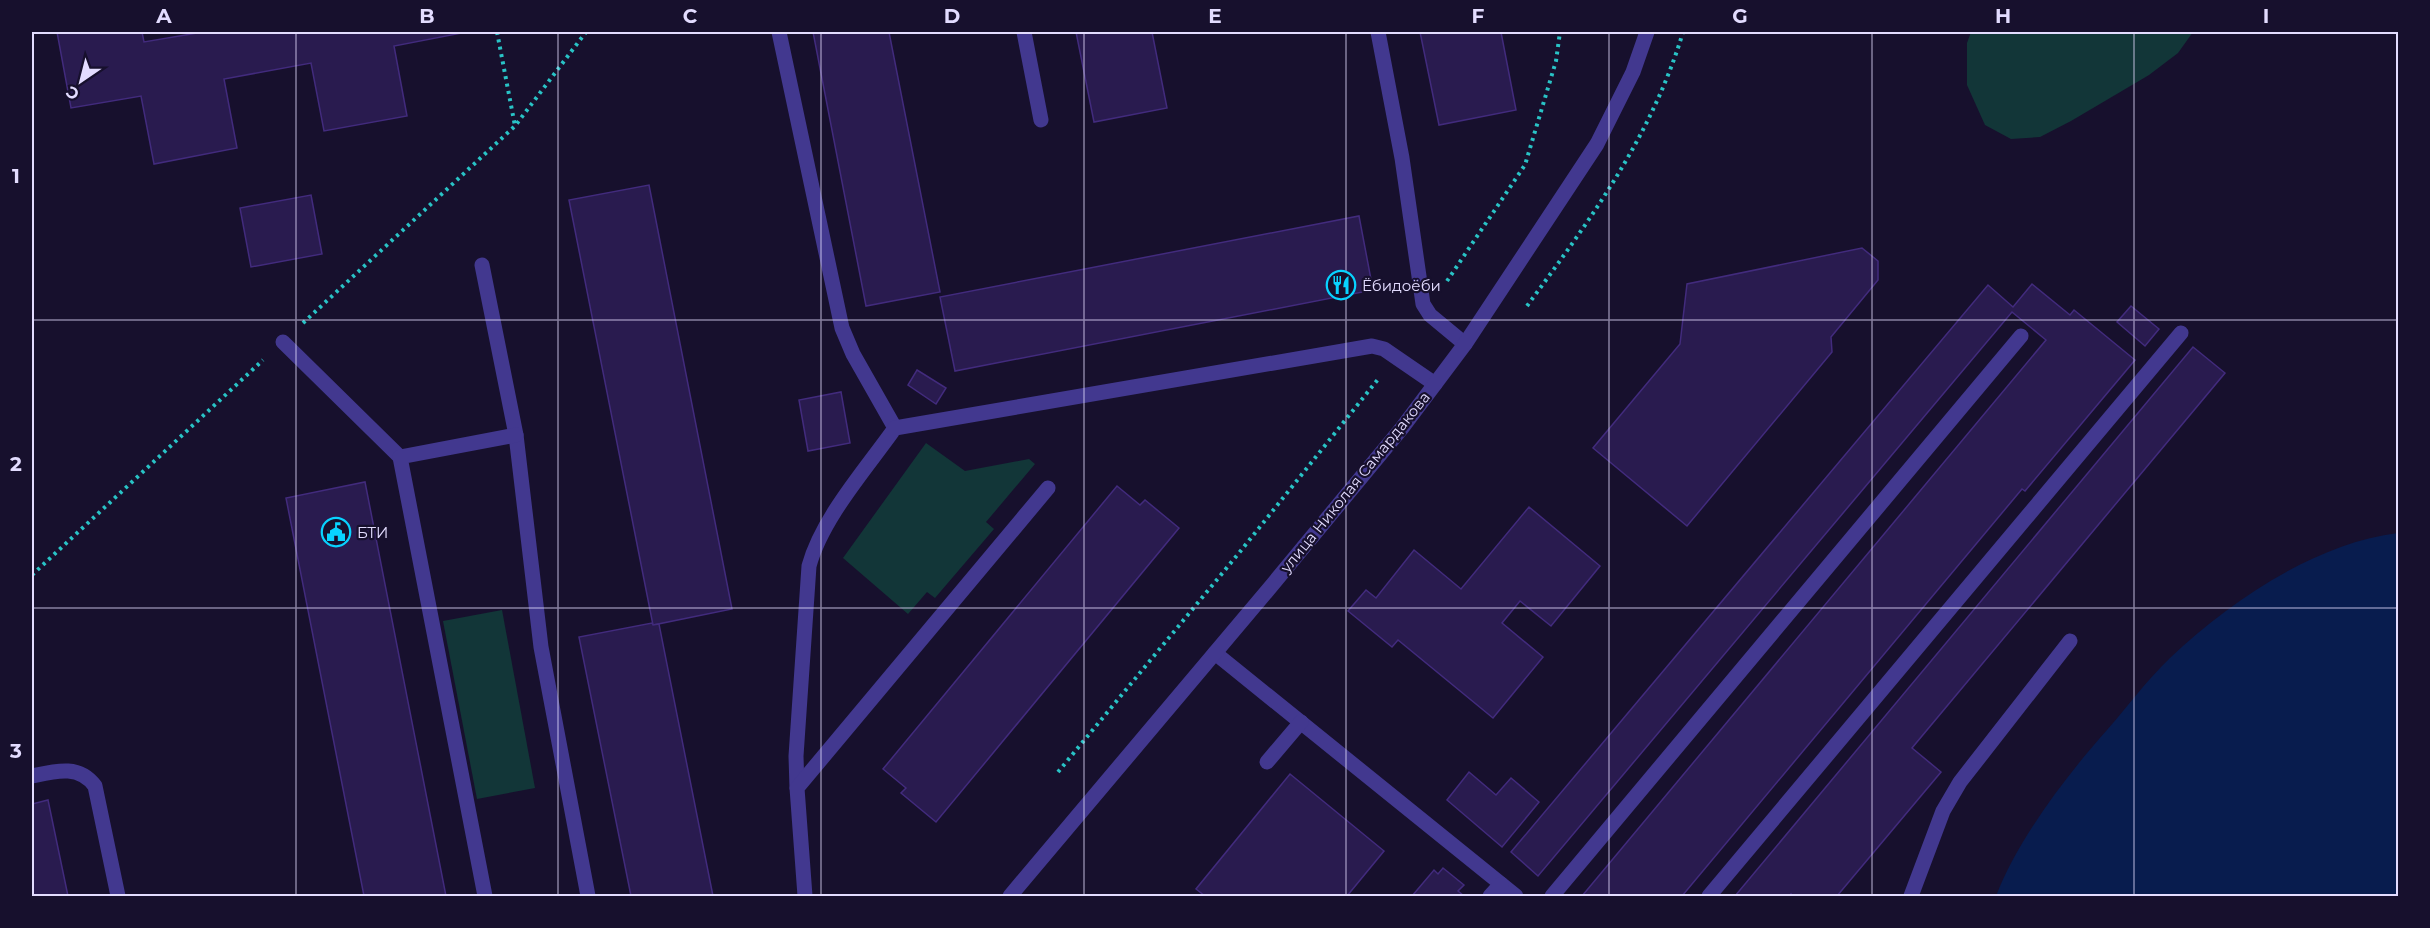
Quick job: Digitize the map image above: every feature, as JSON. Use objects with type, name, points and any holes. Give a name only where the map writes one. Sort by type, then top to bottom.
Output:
[{"type":"street","points":[[779,32],[842,328],[853,354],[895,428]]},
{"type":"street","points":[[1024,32],[1041,120]]},
{"type":"street","points":[[1378,32],[1402,158],[1423,304],[1430,315],[1465,344]]},
{"type":"street","name":"улица Николая Самардакова","points":[[1010,897],[1402,428],[1465,344],[1597,144],[1632,72],[1647,32]]},
{"type":"street","points":[[482,265],[516,435],[541,647],[588,897]]},
{"type":"street","points":[[1709,897],[2181,333]]},
{"type":"street","points":[[1552,897],[2022,336]]},
{"type":"street","points":[[283,342],[400,457],[485,897]]},
{"type":"street","points":[[806,897],[796,756],[809,566],[814,546],[824,527],[895,428],[1372,346],[1384,349],[1435,384]]},
{"type":"street","points":[[400,457],[516,435]]},
{"type":"street","points":[[797,788],[1048,488]]},
{"type":"street","points":[[1911,897],[1943,811],[1960,782],[2070,641]]},
{"type":"street","points":[[1215,653],[1516,897]]},
{"type":"street","points":[[1267,762],[1301,722]]},
{"type":"street","points":[[32,776],[68,770],[79,772],[89,778],[95,786],[118,897]]},
{"type":"street","points":[[1490,897],[1500,884]]},
{"type":"path","points":[[497,32],[515,126]]},
{"type":"path","points":[[32,575],[515,126],[586,32]]},
{"type":"path","points":[[1427,310],[1525,165],[1556,61],[1560,32]]},
{"type":"path","points":[[1058,772],[1365,398],[1394,356]]},
{"type":"green space","points":[[1971,32],[2193,32],[2178,53],[2149,75],[2071,121],[2040,137],[2011,139],[1985,125],[1967,85],[1967,43]]},
{"type":"green space","points":[[926,443],[965,471],[1029,459],[1035,464],[986,522],[994,529],[935,598],[927,592],[908,614],[843,558]]},
{"type":"green space","points":[[502,610],[535,788],[477,799],[443,621]]},
{"type":"water","points":[[2398,533],[2398,896],[1996,896],[2017,852],[2044,809],[2091,748],[2170,658],[2219,616],[2276,578],[2336,549],[2367,539]]},
{"type":"building","points":[[57,32],[142,32],[144,42],[203,32],[462,33],[394,46],[407,116],[324,131],[311,63],[224,79],[237,148],[154,164],[141,96],[71,108]]},
{"type":"building","points":[[813,32],[889,32],[940,292],[866,306]]},
{"type":"building","points":[[1076,32],[1152,32],[1167,108],[1094,122]]},
{"type":"building","points":[[1420,32],[1501,32],[1516,110],[1439,125]]},
{"type":"building","points":[[649,185],[732,609],[653,625],[569,200]]},
{"type":"building","points":[[311,195],[322,254],[251,267],[240,208]]},
{"type":"building","points":[[1359,216],[1373,290],[955,371],[940,297]]},
{"type":"building","points":[[1862,248],[1878,261],[1878,280],[1831,337],[1832,352],[1687,526],[1593,448],[1680,344],[1687,284]]},
{"type":"building","points":[[2032,284],[2070,315],[2074,310],[2135,360],[2025,491],[2022,489],[1682,896],[1582,896],[2046,340],[2012,312],[1538,876],[1511,852],[1988,285],[2013,307]]},
{"type":"building","points":[[2131,306],[2159,329],[2145,346],[2117,322]]},
{"type":"building","points":[[2193,347],[2225,373],[1912,748],[1941,772],[1837,896],[1794,896],[1791,894],[1788,896],[1735,896]]},
{"type":"building","points":[[917,370],[946,388],[936,404],[908,385]]},
{"type":"building","points":[[841,392],[850,443],[808,451],[799,400]]},
{"type":"building","points":[[365,482],[446,896],[364,896],[286,498]]},
{"type":"building","points":[[1117,486],[1140,505],[1145,500],[1179,528],[936,822],[901,793],[906,788],[883,769]]},
{"type":"building","points":[[1529,507],[1600,566],[1551,626],[1520,601],[1502,623],[1543,657],[1493,718],[1398,640],[1392,647],[1348,611],[1366,590],[1376,598],[1414,550],[1461,589]]},
{"type":"building","points":[[652,623],[653,625],[659,624],[713,896],[631,896],[579,637]]},
{"type":"building","points":[[1469,772],[1496,795],[1511,778],[1539,802],[1502,847],[1447,800]]},
{"type":"building","points":[[1290,774],[1384,851],[1347,896],[1205,896],[1196,889]]},
{"type":"building","points":[[48,800],[68,896],[32,896],[32,804]]},
{"type":"building","points":[[1443,868],[1464,885],[1458,891],[1464,896],[1412,896],[1434,870],[1438,874]]},
{"type":"place","name":"Ёбидоёби","points":[[1341,285]]},
{"type":"place","name":"БТИ","points":[[336,532]]}]
